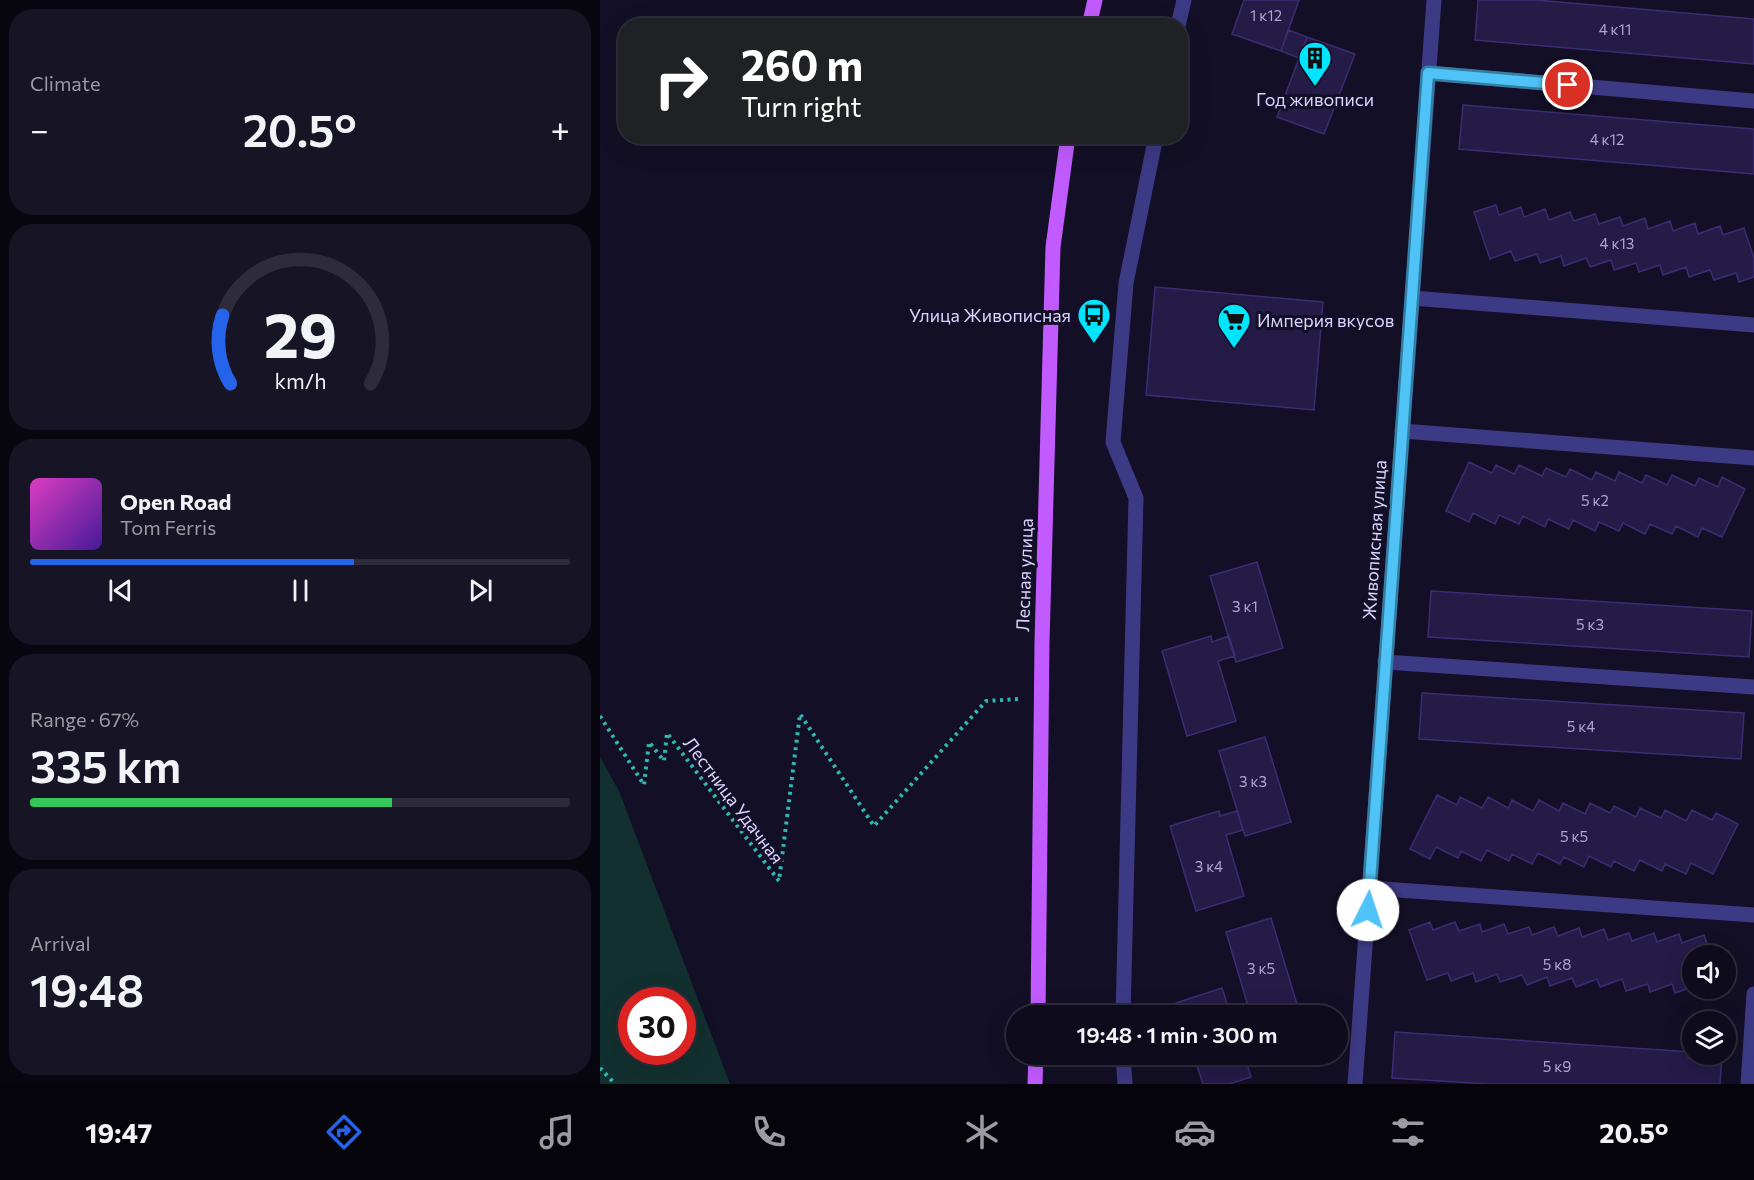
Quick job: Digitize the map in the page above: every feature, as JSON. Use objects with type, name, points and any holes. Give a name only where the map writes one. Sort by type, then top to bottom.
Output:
[{"type":"main road","points":[[1091,18],[1095,0]]},
{"type":"main road","name":"Лесная улица","points":[[1038,1005],[1042,642],[1053,247],[1067,144]]},
{"type":"main road","points":[[1035,1084],[1036,1065]]},
{"type":"street","points":[[1180,18],[1184,0]]},
{"type":"street","name":"Живописная улица","points":[[1356,1084],[1434,0]]},
{"type":"street","points":[[1428,73],[1754,101]]},
{"type":"street","points":[[1123,1005],[1136,498],[1113,442],[1126,283],[1154,144]]},
{"type":"street","points":[[1412,298],[1754,325]]},
{"type":"street","points":[[1402,431],[1754,458]]},
{"type":"street","points":[[1385,662],[1754,687]]},
{"type":"street","points":[[1369,888],[1754,915]]},
{"type":"street","points":[[1748,1084],[1754,994]]},
{"type":"street","points":[[1124,1065],[1125,1084]]},
{"type":"path","name":"Лестница Удачная","points":[[600,716],[644,785],[649,742],[663,761],[667,733],[779,881],[800,714],[874,826],[986,701],[1018,699]]},
{"type":"path","points":[[600,1068],[615,1084]]},
{"type":"green space","points":[[600,757],[619,791],[693,987],[618,987],[618,1065],[696,1065],[696,994],[730,1084],[600,1084]]},
{"type":"building","points":[[1244,0],[1299,0],[1281,51],[1232,34]]},
{"type":"building","points":[[1478,0],[1536,0],[1754,19],[1754,64],[1475,40]]},
{"type":"building","points":[[1288,30],[1307,37],[1299,58],[1281,51]]},
{"type":"building","name":"Год живописи","points":[[1307,37],[1355,54],[1324,134],[1277,117]]},
{"type":"building","points":[[1463,105],[1754,129],[1754,174],[1459,149]]},
{"type":"building","points":[[1496,205],[1499,215],[1521,207],[1524,217],[1545,209],[1549,220],[1570,212],[1574,221],[1595,214],[1599,224],[1620,217],[1623,226],[1645,218],[1648,229],[1670,221],[1673,231],[1695,223],[1698,234],[1720,226],[1723,235],[1744,228],[1754,258],[1754,277],[1739,282],[1736,273],[1714,280],[1710,270],[1689,277],[1686,267],[1663,275],[1660,265],[1639,272],[1636,263],[1614,270],[1611,260],[1590,267],[1586,258],[1564,266],[1561,256],[1540,263],[1537,254],[1515,261],[1511,251],[1490,259],[1474,212]]},
{"type":"building","name":"Империя вкусов","points":[[1155,287],[1323,302],[1314,410],[1146,395]]},
{"type":"building","points":[[1469,462],[1492,473],[1496,465],[1514,474],[1519,465],[1542,476],[1546,468],[1566,477],[1570,469],[1592,480],[1596,472],[1615,481],[1619,472],[1642,483],[1646,475],[1667,485],[1672,475],[1695,486],[1699,478],[1718,487],[1722,477],[1745,489],[1722,537],[1702,528],[1698,537],[1676,526],[1672,534],[1650,524],[1645,534],[1623,523],[1619,531],[1599,522],[1595,531],[1573,520],[1569,529],[1548,519],[1545,527],[1523,516],[1519,524],[1499,515],[1495,524],[1473,513],[1469,522],[1446,511]]},
{"type":"building","points":[[1257,562],[1283,648],[1236,662],[1210,576]]},
{"type":"building","points":[[1431,591],[1752,611],[1749,657],[1428,637]]},
{"type":"building","points":[[1211,636],[1212,642],[1229,636],[1235,656],[1218,661],[1236,721],[1187,736],[1162,651]]},
{"type":"building","points":[[1422,693],[1744,713],[1741,759],[1419,739]]},
{"type":"building","points":[[1265,737],[1291,822],[1245,836],[1219,751]]},
{"type":"building","points":[[1437,795],[1457,805],[1460,797],[1482,808],[1488,797],[1508,808],[1512,800],[1533,811],[1539,800],[1559,811],[1563,803],[1585,814],[1590,803],[1610,813],[1614,806],[1636,817],[1640,808],[1661,818],[1665,810],[1686,821],[1692,810],[1712,820],[1716,813],[1738,824],[1713,874],[1691,863],[1686,874],[1665,864],[1662,871],[1640,860],[1634,871],[1614,861],[1611,867],[1589,856],[1584,867],[1564,857],[1560,864],[1538,853],[1532,864],[1512,854],[1509,861],[1487,850],[1481,861],[1461,851],[1458,858],[1436,847],[1430,859],[1410,849]]},
{"type":"building","points":[[1219,811],[1220,816],[1237,811],[1243,830],[1226,835],[1244,896],[1196,911],[1170,826]]},
{"type":"building","points":[[1271,918],[1297,1004],[1248,1005],[1226,932]]},
{"type":"building","points":[[1430,922],[1433,930],[1455,922],[1459,931],[1480,924],[1482,932],[1504,924],[1508,934],[1529,927],[1532,935],[1554,927],[1558,936],[1579,928],[1582,937],[1604,929],[1608,940],[1629,933],[1632,941],[1654,933],[1657,942],[1679,934],[1682,943],[1704,935],[1707,945],[1682,945],[1682,991],[1675,993],[1672,984],[1650,992],[1648,984],[1626,991],[1622,979],[1600,987],[1597,979],[1576,987],[1572,978],[1550,986],[1547,977],[1527,985],[1522,975],[1500,982],[1497,974],[1476,982],[1473,973],[1451,981],[1448,973],[1427,980],[1409,930]]},
{"type":"building","points":[[1222,988],[1227,1005],[1177,1005],[1176,1003]]},
{"type":"building","points":[[1395,1032],[1682,1051],[1682,1065],[1721,1065],[1720,1084],[1488,1084],[1392,1078]]},
{"type":"building","points":[[1197,1065],[1247,1065],[1251,1077],[1229,1084],[1203,1084]]},
{"type":"place","name":"Год живописи","points":[[1315,87]]},
{"type":"place","name":"Улица Живописная","points":[[1094,344]]},
{"type":"place","name":"Империя вкусов","points":[[1234,349]]},
{"type":"route","points":[[1368,910],[1428,73],[1568,85]]}]
